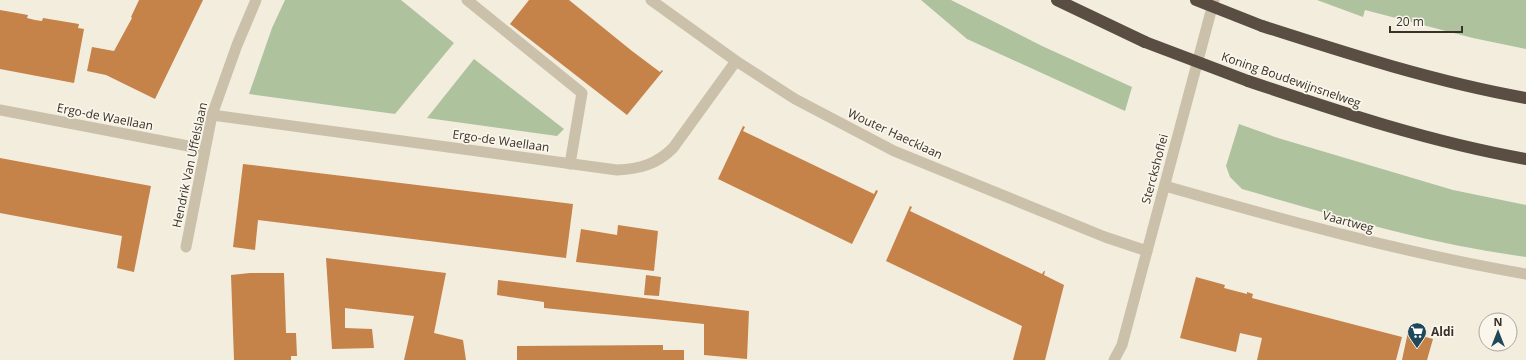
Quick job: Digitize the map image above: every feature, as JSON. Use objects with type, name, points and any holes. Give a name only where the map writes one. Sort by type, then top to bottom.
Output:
[{"type":"highway","name":"Koning Boudewijnsnelweg","points":[[1057,0],[1145,42],[1248,81],[1378,124],[1491,153],[1526,159]]},
{"type":"highway","points":[[1196,0],[1262,26],[1387,66],[1498,93],[1526,98]]},
{"type":"street","name":"Hendrik Van Uffelslaan","points":[[186,247],[204,149],[212,116],[237,45],[256,0]]},
{"type":"street","points":[[467,0],[582,93],[570,164]]},
{"type":"street","name":"Wouter Haecklaan","points":[[651,0],[736,60],[795,99],[894,151],[1105,237],[1147,251]]},
{"type":"street","name":"Sterckshoflei","points":[[1114,360],[1122,345],[1214,0]]},
{"type":"street","name":"Ergo-de Waellaan","points":[[212,116],[570,164],[617,170],[634,170],[663,159],[673,148],[736,60]]},
{"type":"street","name":"Ergo-de Waellaan","points":[[0,110],[204,149]]},
{"type":"street","name":"Vaartweg","points":[[1165,186],[1376,243],[1467,264],[1526,274]]},
{"type":"street","name":"Sterckshoflei","points":[[1122,345],[1122,360]]},
{"type":"green space","points":[[285,0],[401,0],[454,43],[395,114],[249,94],[272,28]]},
{"type":"green space","points":[[921,0],[951,0],[1042,46],[1132,87],[1125,111],[967,39]]},
{"type":"green space","points":[[1317,0],[1526,0],[1526,49],[1473,38],[1365,10],[1363,17]]},
{"type":"green space","points":[[474,59],[564,129],[557,136],[427,118]]},
{"type":"green space","points":[[1239,124],[1278,138],[1453,190],[1526,205],[1526,257],[1454,245],[1418,237],[1347,219],[1242,189],[1230,177],[1226,166]]},
{"type":"building","points":[[139,0],[203,0],[155,99],[106,75],[87,71],[92,47],[114,51],[132,18],[131,17]]},
{"type":"building","points":[[529,0],[569,0],[632,51],[660,72],[662,70],[663,71],[627,115],[510,24]]},
{"type":"building","points":[[0,10],[28,15],[27,18],[35,20],[42,21],[43,18],[79,24],[78,28],[84,29],[74,83],[0,69]]},
{"type":"building","points":[[743,126],[745,127],[743,131],[874,194],[876,190],[878,191],[852,244],[718,179]]},
{"type":"building","points":[[0,158],[151,186],[134,272],[117,268],[122,236],[0,213]]},
{"type":"building","points":[[243,164],[573,204],[566,258],[258,220],[255,250],[233,247]]},
{"type":"building","points":[[910,206],[912,207],[910,211],[1042,274],[1045,271],[1044,275],[1064,285],[1045,360],[1013,360],[1022,326],[886,261]]},
{"type":"building","points":[[618,225],[658,231],[654,271],[576,262],[581,229],[617,235]]},
{"type":"building","points":[[326,258],[446,273],[434,333],[463,340],[466,360],[404,360],[414,316],[345,308],[345,328],[372,329],[374,348],[332,349]]},
{"type":"building","points":[[250,273],[284,273],[286,333],[296,333],[297,356],[291,356],[291,360],[234,360],[231,275]]},
{"type":"building","points":[[646,275],[661,277],[659,296],[644,295]]},
{"type":"building","points":[[1196,277],[1225,285],[1224,288],[1247,294],[1247,292],[1253,294],[1252,298],[1402,337],[1396,360],[1257,360],[1262,338],[1240,333],[1236,352],[1180,338]]},
{"type":"building","points":[[498,280],[749,311],[747,359],[704,355],[704,324],[544,308],[544,302],[497,295]]},
{"type":"building","name":"Aldi","points":[[1408,332],[1433,339],[1427,360],[1402,360]]},
{"type":"building","points":[[663,345],[663,350],[684,350],[684,360],[517,360],[517,346]]},
{"type":"place","name":"Aldi","points":[[1417,349]]}]
